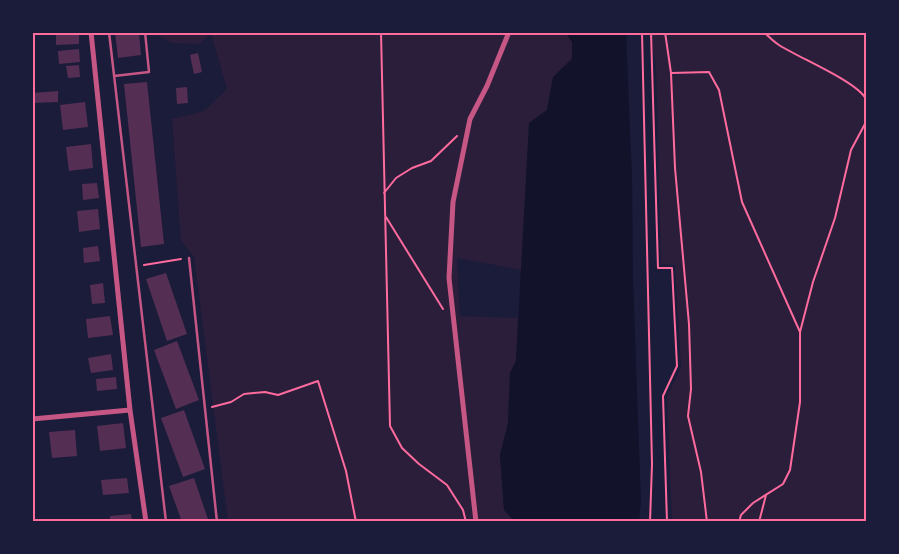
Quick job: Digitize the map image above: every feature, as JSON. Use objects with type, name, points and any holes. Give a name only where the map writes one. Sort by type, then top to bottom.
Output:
[{"type":"street","points":[[91,32],[130,410],[146,522]]},
{"type":"street","points":[[476,522],[449,278],[453,202],[470,119],[487,86],[509,32]]},
{"type":"street","points":[[32,419],[130,410]]},
{"type":"lane","points":[[109,32],[166,522]]},
{"type":"lane","points":[[114,76],[149,72],[145,32]]},
{"type":"lane","points":[[189,258],[217,522]]},
{"type":"path","points":[[381,32],[390,426],[402,448],[419,464],[447,485],[463,510],[466,522]]},
{"type":"path","points":[[642,32],[652,464],[650,522]]},
{"type":"path","points":[[651,32],[658,268],[672,268],[677,366],[662,396],[666,522]]},
{"type":"path","points":[[665,32],[671,73],[676,188],[689,324],[691,389],[688,416],[701,472],[708,520]]},
{"type":"path","points":[[764,32],[778,45],[851,85],[864,95],[866,99]]},
{"type":"path","points":[[671,73],[709,72],[719,90],[742,202],[800,332]]},
{"type":"path","points":[[739,522],[741,515],[753,504],[783,484],[790,470],[800,402],[800,332],[813,282],[835,218],[851,150],[866,122]]},
{"type":"path","points":[[384,194],[396,178],[412,168],[430,162],[460,134]]},
{"type":"path","points":[[385,215],[453,324]]},
{"type":"path","points":[[150,264],[189,258]]},
{"type":"path","points":[[205,408],[231,402],[244,394],[265,392],[278,395],[318,381],[346,471],[356,522]]},
{"type":"path","points":[[759,522],[766,495]]},
{"type":"shaded area","points":[[156,33],[211,33],[199,44],[172,43]]},
{"type":"shaded area","points":[[211,33],[566,33],[572,42],[572,59],[553,77],[547,110],[529,123],[522,270],[457,258],[460,316],[518,318],[516,361],[510,373],[508,423],[500,455],[504,510],[514,521],[228,521],[194,257],[181,241],[172,119],[204,111],[227,89]]},
{"type":"shaded area","points":[[566,33],[626,33],[641,502],[639,521],[514,521],[504,510],[500,455],[508,423],[510,373],[516,361],[529,123],[547,110],[553,77],[572,59],[572,42]]},
{"type":"shaded area","points":[[649,33],[866,33],[866,521],[672,521],[667,396],[681,368],[675,265],[661,264],[656,65]]},
{"type":"building","points":[[56,32],[79,32],[79,44],[56,45]]},
{"type":"building","points":[[115,32],[139,32],[141,55],[118,58]]},
{"type":"building","points":[[79,49],[80,62],[59,64],[58,51]]},
{"type":"building","points":[[198,53],[202,72],[194,74],[190,55]]},
{"type":"building","points":[[79,65],[80,77],[68,78],[66,66]]},
{"type":"building","points":[[147,82],[164,244],[141,247],[124,84]]},
{"type":"building","points":[[187,87],[188,103],[177,104],[176,88]]},
{"type":"building","points":[[58,91],[58,102],[33,103],[32,93]]},
{"type":"building","points":[[85,102],[88,127],[63,130],[60,105]]},
{"type":"building","points":[[91,144],[93,168],[69,171],[66,147]]},
{"type":"building","points":[[97,183],[99,198],[83,200],[82,184]]},
{"type":"building","points":[[98,209],[100,229],[79,232],[77,211]]},
{"type":"building","points":[[98,246],[100,261],[84,263],[83,248]]},
{"type":"building","points":[[166,273],[187,334],[167,341],[146,279]]},
{"type":"building","points":[[103,283],[105,303],[92,304],[90,285]]},
{"type":"building","points":[[110,316],[113,335],[88,338],[86,319]]},
{"type":"building","points":[[177,341],[199,400],[176,409],[154,350]]},
{"type":"building","points":[[111,354],[113,370],[91,373],[88,358]]},
{"type":"building","points":[[116,377],[117,389],[97,391],[96,379]]},
{"type":"building","points":[[184,410],[205,469],[183,477],[161,418]]},
{"type":"building","points":[[123,423],[126,448],[100,451],[97,426]]},
{"type":"building","points":[[75,430],[77,456],[52,458],[49,432]]},
{"type":"building","points":[[127,478],[129,493],[103,495],[101,480]]},
{"type":"building","points":[[194,478],[209,522],[182,522],[169,486]]},
{"type":"building","points":[[131,514],[132,522],[110,522],[110,516]]}]
